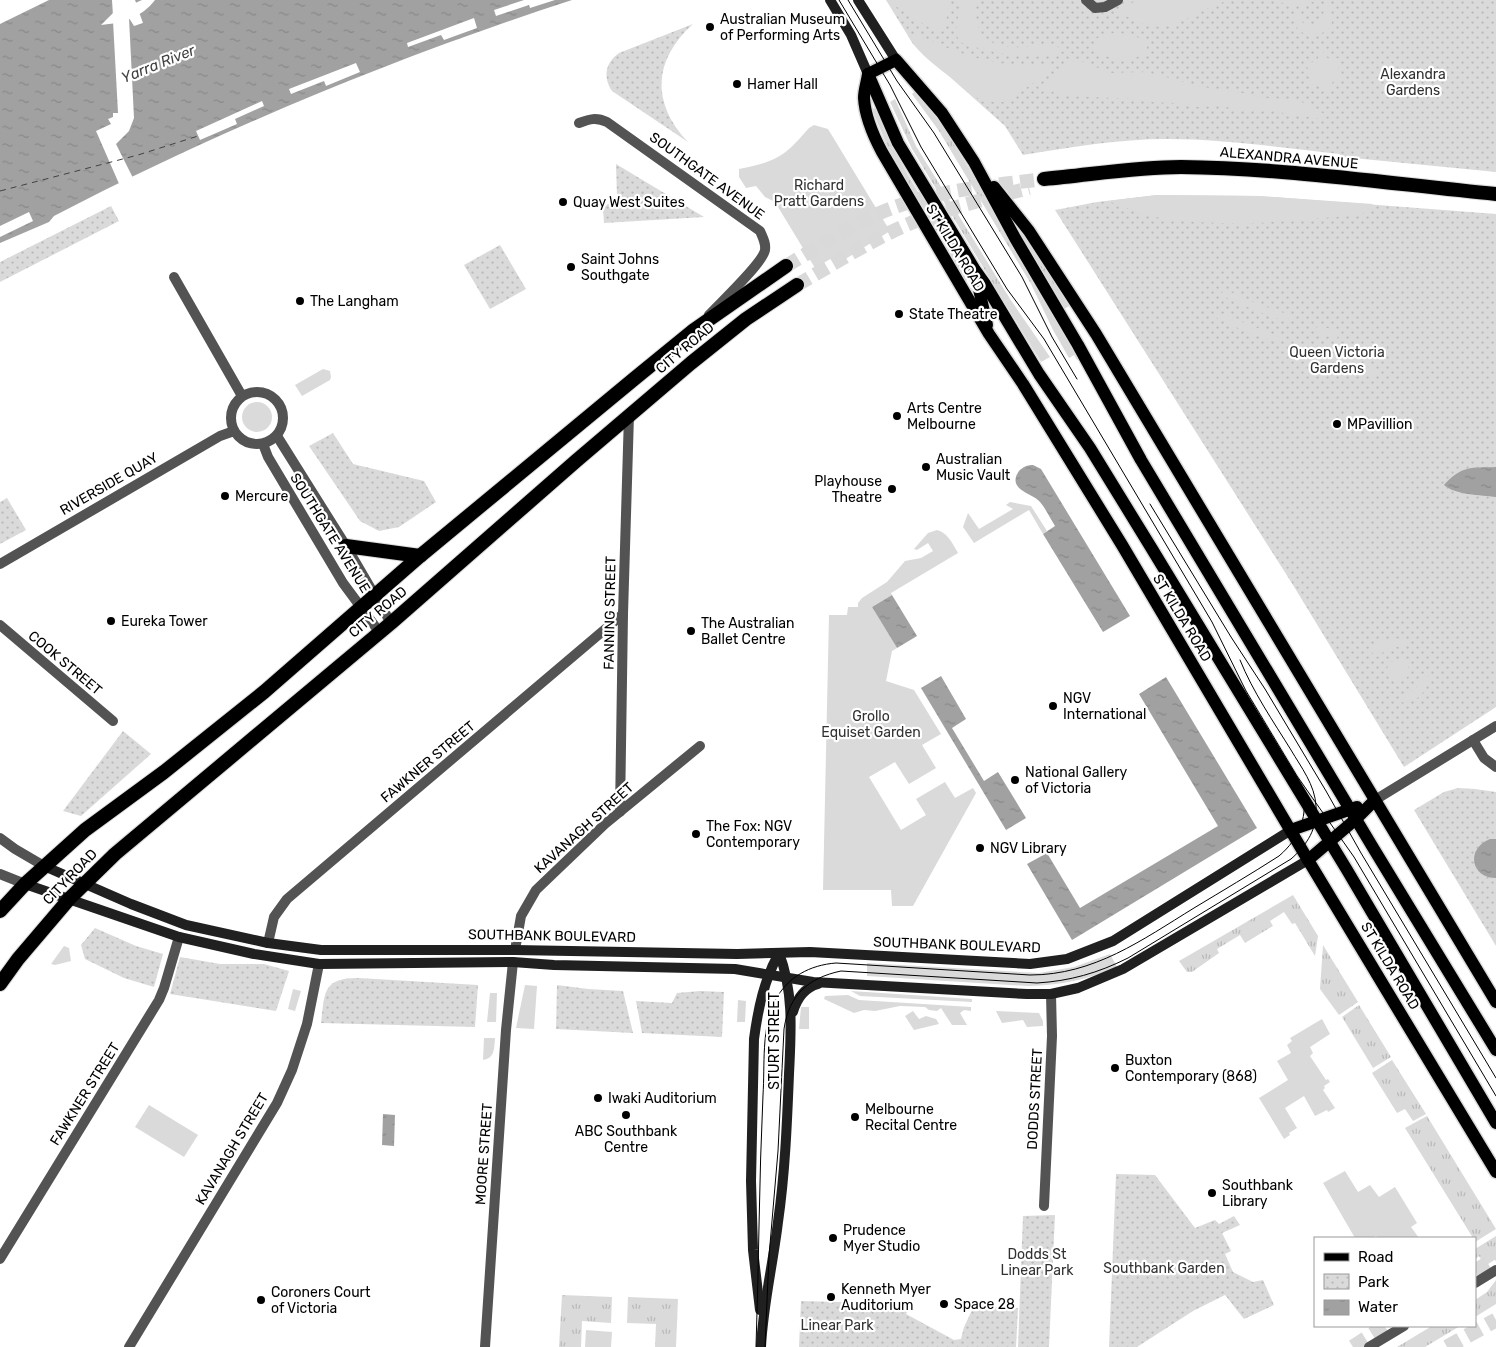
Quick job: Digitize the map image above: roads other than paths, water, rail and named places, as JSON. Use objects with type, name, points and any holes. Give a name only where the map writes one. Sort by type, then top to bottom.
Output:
[{"type":"highway","name":"ALEXANDRA AVENUE","points":[[1046,181],[1152,168],[1214,168],[1496,194]]},
{"type":"highway","name":"CITY ROAD","points":[[0,911],[25,884],[85,830],[164,772],[264,692],[420,556],[694,330],[786,266]]},
{"type":"highway","name":"CITY ROAD","points":[[0,984],[18,959],[70,898],[153,821],[380,633],[629,415],[717,341],[761,308],[797,285]]},
{"type":"highway","points":[[346,546],[420,556]]},
{"type":"main road","name":"ST KILDA ROAD","points":[[830,0],[851,35],[898,143],[1039,374],[1090,448],[1328,842],[1347,870],[1496,1123]]},
{"type":"main road","points":[[858,0],[896,60],[942,113],[974,162],[1123,428],[1353,815],[1496,1050]]},
{"type":"main road","points":[[868,74],[896,60]]},
{"type":"main road","name":"ST KILDA ROAD","points":[[868,74],[864,96],[869,121],[879,148],[989,334],[1023,384],[1110,526],[1308,860],[1494,1164]]},
{"type":"main road","points":[[974,162],[1029,231],[1057,272],[1496,1002]]},
{"type":"main road","points":[[975,270],[989,334]]},
{"type":"main road","name":"SOUTHBANK BOULEVARD","points":[[25,884],[179,936],[254,954],[319,964],[513,962],[554,965],[735,969],[824,983],[1051,994],[1078,988],[1123,969],[1308,860],[1353,815],[1375,800]]},
{"type":"main road","name":"SOUTHBANK BOULEVARD","points":[[44,866],[138,907],[186,925],[268,943],[321,950],[514,950],[779,954],[810,952],[1030,964],[1067,959],[1113,941],[1290,830],[1316,821],[1353,815]]},
{"type":"main road","name":"KAVANAGH STREET","points":[[319,964],[321,950]]},
{"type":"main road","points":[[513,962],[514,950]]},
{"type":"main road","name":"STURT STREET","points":[[762,1329],[752,1236],[751,1167],[754,1038],[768,974],[779,954]]},
{"type":"main road","name":"STURT STREET","points":[[761,1347],[786,1151],[790,1006],[787,978],[779,954]]},
{"type":"main road","name":"SOUTHBANK BOULEVARD","points":[[790,1026],[793,1011],[800,996],[811,986],[824,983]]},
{"type":"street","points":[[1086,0],[1095,8],[1100,8],[1118,0]]},
{"type":"street","name":"SOUTHGATE AVENUE","points":[[579,124],[591,118],[607,122],[760,231],[765,241],[765,252],[759,261],[694,330]]},
{"type":"street","points":[[174,277],[242,396]]},
{"type":"street","points":[[262,392],[276,399],[283,414],[281,429],[270,441],[263,444],[246,442],[234,431],[231,416],[233,408],[242,396],[248,393],[262,392]]},
{"type":"street","name":"FANNING STREET","points":[[620,812],[629,415]]},
{"type":"street","name":"RIVERSIDE QUAY","points":[[0,564],[220,436],[234,431]]},
{"type":"street","name":"SOUTHGATE AVENUE","points":[[276,436],[346,546],[391,623]]},
{"type":"street","name":"SOUTHGATE AVENUE","points":[[263,444],[268,457],[343,583],[380,633]]},
{"type":"street","name":"FAWKNER STREET","points":[[268,943],[274,917],[288,899],[623,614]]},
{"type":"street","name":"COOK STREET","points":[[0,625],[112,721]]},
{"type":"street","points":[[1375,800],[1496,726]]},
{"type":"street","points":[[1473,740],[1484,758],[1496,767]]},
{"type":"street","name":"KAVANAGH STREET","points":[[514,950],[521,916],[536,890],[620,812],[700,746]]},
{"type":"street","name":"SOUTHBANK BOULEVARD","points":[[0,838],[44,866]]},
{"type":"street","name":"SOUTHBANK BOULEVARD","points":[[0,874],[25,884]]},
{"type":"street","name":"FAWKNER STREET","points":[[0,1259],[159,1000],[179,936]]},
{"type":"street","name":"MOORE STREET","points":[[485,1347],[506,1030],[513,962]]},
{"type":"street","name":"KAVANAGH STREET","points":[[129,1347],[277,1103],[292,1070],[307,1024],[319,964]]},
{"type":"street","name":"DODDS STREET","points":[[1044,1206],[1052,1036],[1051,994]]},
{"type":"street","points":[[1476,1282],[1496,1270]]},
{"type":"street","points":[[1369,1347],[1402,1327]]},
{"type":"water","name":"Yarra River","points":[[49,0],[142,0],[113,13],[101,25],[117,23],[138,15],[155,0],[572,0],[439,46],[244,125],[117,184],[54,216],[49,222],[0,243],[0,24]]},
{"type":"water","points":[[1029,465],[1041,469],[1130,616],[1103,632],[1043,534],[1055,526],[1048,514],[1037,499],[1018,487],[1016,483],[1019,471]]},
{"type":"water","points":[[1496,467],[1496,497],[1461,493],[1444,485],[1456,474],[1467,469]]},
{"type":"water","points":[[892,595],[917,636],[897,648],[872,607]]},
{"type":"water","points":[[941,676],[966,719],[952,728],[984,781],[998,772],[1026,818],[1006,830],[921,688]]},
{"type":"water","points":[[1166,677],[1257,828],[1072,940],[1027,864],[1047,853],[1080,908],[1218,826],[1139,694]]},
{"type":"water","points":[[1490,839],[1496,839],[1496,878],[1487,877],[1481,873],[1476,868],[1474,862],[1474,855],[1477,849],[1482,843]]},
{"type":"water","points":[[383,1114],[395,1115],[394,1146],[382,1145]]},
{"type":"tunnel","points":[[786,266],[851,227],[893,208],[936,195],[1000,184],[1044,179]]},
{"type":"tunnel","points":[[797,285],[892,231],[951,209],[1029,188]]},
{"type":"tunnel","points":[[1476,1270],[1496,1259]]},
{"type":"tunnel","points":[[1447,1347],[1496,1320]]},
{"type":"tunnel","points":[[1353,1347],[1384,1327]]},
{"type":"tram line","points":[[839,0],[890,85],[921,147],[1007,289],[1044,339],[1212,622],[1246,691],[1297,776],[1354,857],[1496,1096]]},
{"type":"tram line","points":[[848,0],[897,81],[934,133],[1022,277],[1052,337],[1077,379]]},
{"type":"tram line","points":[[1150,504],[1265,689],[1496,1078]]},
{"type":"tram line","points":[[765,1347],[784,1029],[790,1007],[796,998],[810,983],[829,974],[841,971],[1037,983],[1084,975],[1128,958],[1291,859],[1302,848],[1313,829],[1316,814],[1315,798],[1307,776],[1257,695],[1240,660]]},
{"type":"tram line","points":[[756,1347],[764,1047],[771,1012],[775,1001],[786,985],[800,974],[817,966],[836,963],[1030,975],[1075,969],[1096,962],[1116,954],[1155,932],[1279,856],[1292,842],[1301,825],[1304,807],[1302,788]]},
{"type":"place","name":"Australian Museum of Performing Arts","points":[[710,27]]},
{"type":"place","name":"Hamer Hall","points":[[737,84]]},
{"type":"place","name":"Quay West Suites","points":[[563,202]]},
{"type":"place","name":"Saint Johns Southgate","points":[[571,267]]},
{"type":"place","name":"The Langham","points":[[300,301]]},
{"type":"place","name":"State Theatre","points":[[899,314]]},
{"type":"place","name":"Arts Centre Melbourne","points":[[897,416]]},
{"type":"place","name":"MPavillion","points":[[1337,424]]},
{"type":"place","name":"Australian Music Vault","points":[[926,467]]},
{"type":"place","name":"Playhouse Theatre","points":[[892,489]]},
{"type":"place","name":"Mercure","points":[[225,496]]},
{"type":"place","name":"Eureka Tower","points":[[111,621]]},
{"type":"place","name":"The Australian Ballet Centre","points":[[691,631]]},
{"type":"place","name":"NGV International","points":[[1053,706]]},
{"type":"place","name":"National Gallery of Victoria","points":[[1015,780]]},
{"type":"place","name":"The Fox: NGV Contemporary","points":[[696,834]]},
{"type":"place","name":"NGV Library","points":[[980,848]]},
{"type":"place","name":"Buxton Contemporary (868)","points":[[1115,1068]]},
{"type":"place","name":"Iwaki Auditorium","points":[[598,1098]]},
{"type":"place","name":"ABC Southbank Centre","points":[[626,1115]]},
{"type":"place","name":"Melbourne Recital Centre","points":[[855,1117]]},
{"type":"place","name":"Southbank Library","points":[[1212,1193]]},
{"type":"place","name":"Prudence Myer Studio","points":[[833,1238]]},
{"type":"place","name":"Kenneth Myer Auditorium","points":[[831,1297]]},
{"type":"place","name":"Coroners Court of Victoria","points":[[261,1300]]},
{"type":"place","name":"Space 28","points":[[944,1304]]},
{"type":"park label","name":"Alexandra Gardens","points":[[1413,82]]},
{"type":"park label","name":"Richard Pratt Gardens","points":[[819,194]]},
{"type":"park label","name":"Queen Victoria Gardens","points":[[1337,360]]},
{"type":"park label","name":"Grollo Equiset Garden","points":[[871,724]]},
{"type":"park label","name":"Dodds St Linear Park","points":[[1037,1262]]},
{"type":"park label","name":"Southbank Garden","points":[[1164,1268]]},
{"type":"park label","name":"Linear Park","points":[[837,1325]]}]
